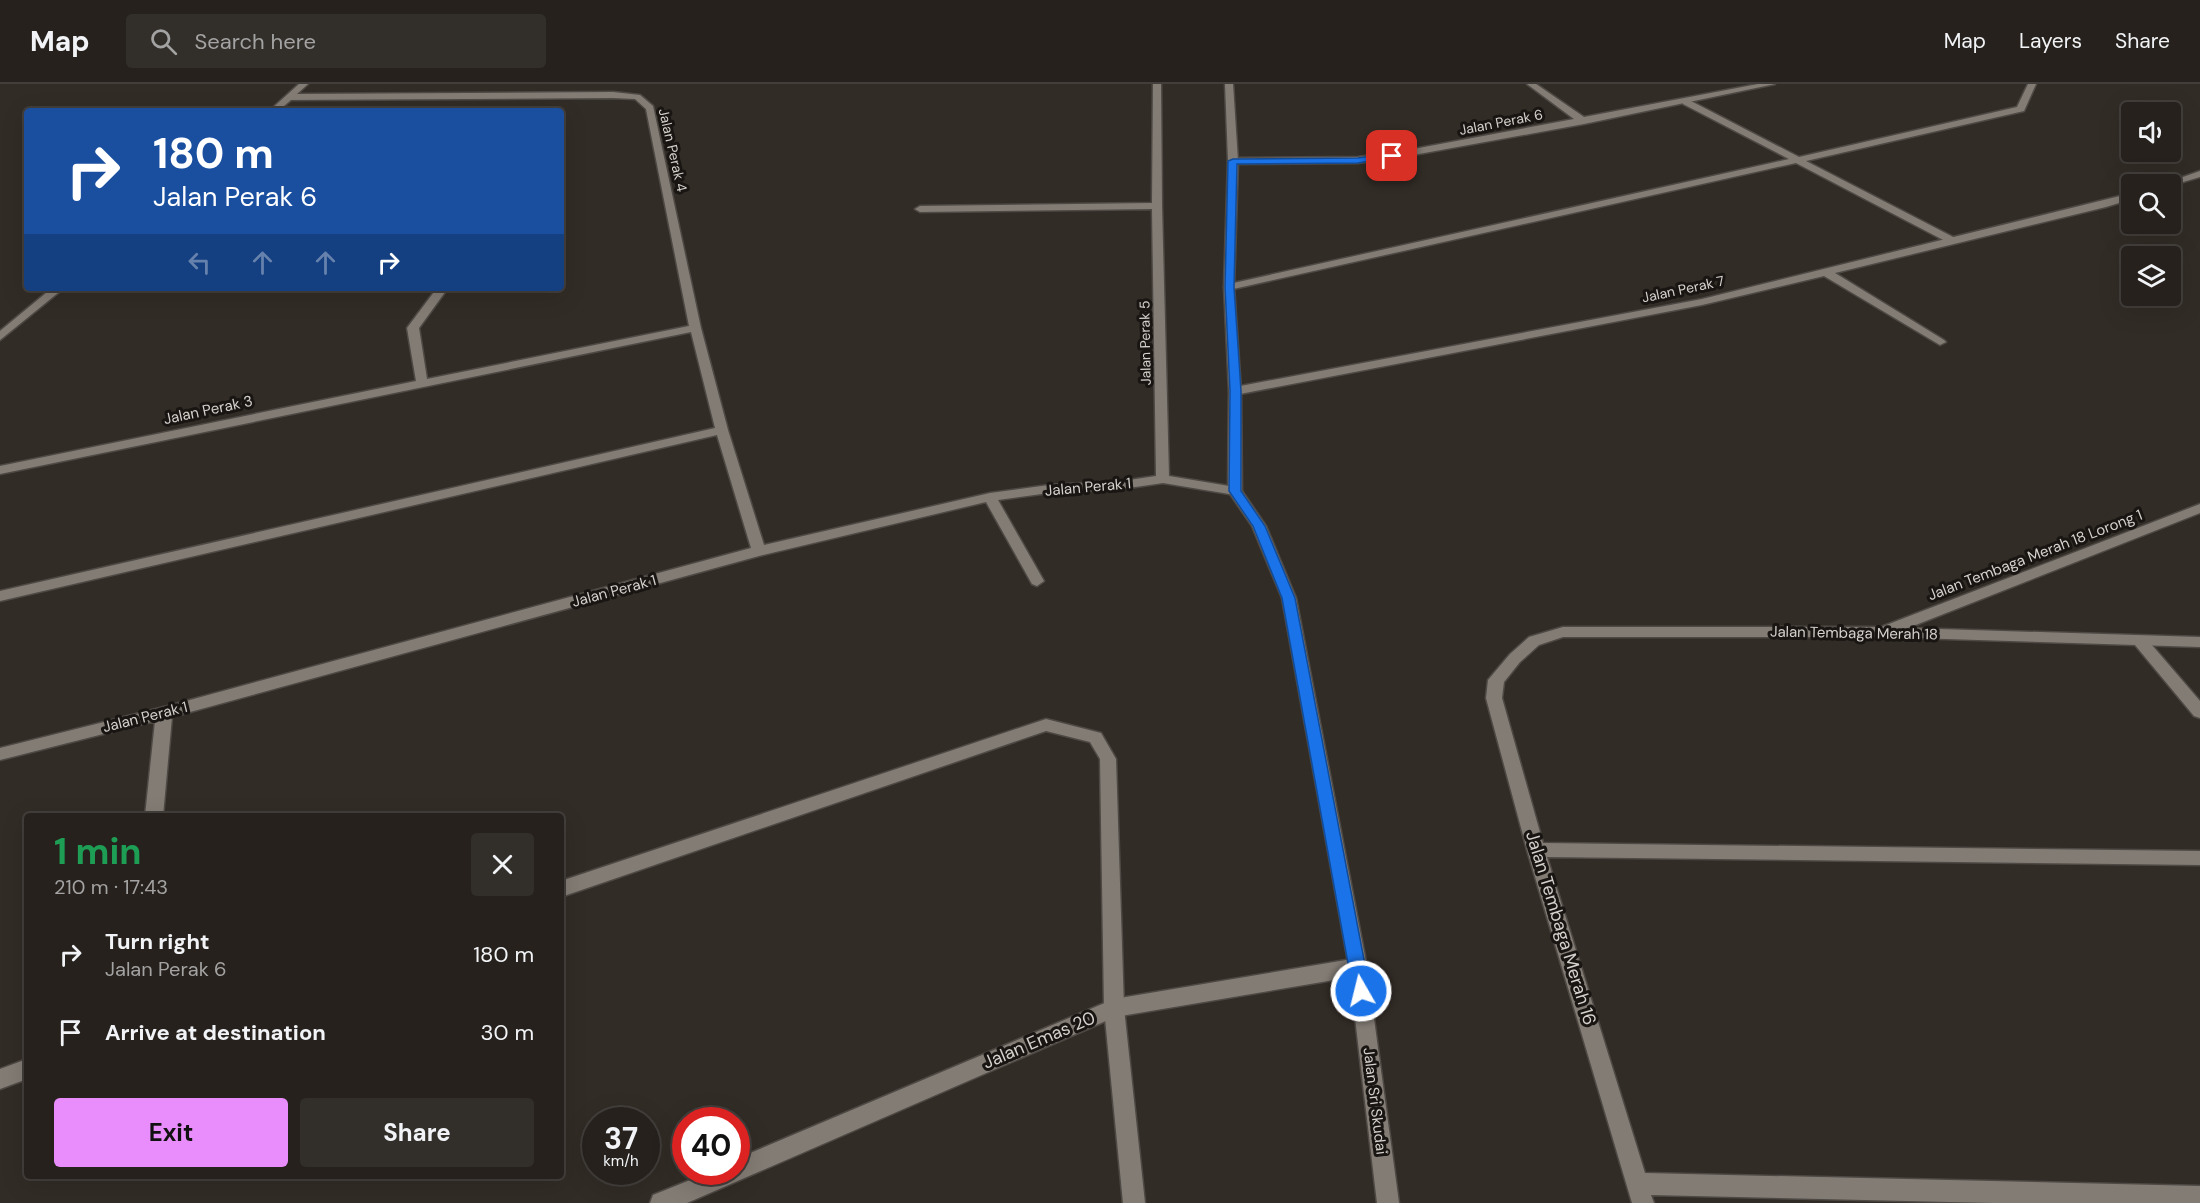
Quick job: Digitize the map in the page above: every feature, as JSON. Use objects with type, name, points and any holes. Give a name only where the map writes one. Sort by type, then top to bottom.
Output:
[{"type":"street","points":[[276,108],[304,84]]},
{"type":"street","name":"Jalan Perak 5","points":[[1157,84],[1162,479]]},
{"type":"street","points":[[1229,84],[1233,161],[1229,287],[1235,391],[1235,491]]},
{"type":"street","points":[[1531,84],[1584,121]]},
{"type":"street","name":"Jalan Perak 6","points":[[1233,161],[1358,160],[1408,153],[1686,102],[1771,84]]},
{"type":"street","points":[[1229,287],[1803,161],[2021,109],[2032,84]]},
{"type":"street","name":"Jalan Perak 4","points":[[289,97],[613,95],[637,97],[650,108],[694,328],[759,551]]},
{"type":"street","points":[[1686,102],[1953,241]]},
{"type":"street","points":[[2181,180],[2200,174]]},
{"type":"street","name":"Jalan Perak 7","points":[[1235,391],[1702,302],[2121,199]]},
{"type":"street","points":[[920,209],[1157,206]]},
{"type":"street","points":[[1826,272],[1940,342]]},
{"type":"street","points":[[0,337],[55,291]]},
{"type":"street","points":[[422,383],[413,328],[441,291]]},
{"type":"street","name":"Jalan Perak 3","points":[[0,470],[694,328]]},
{"type":"street","points":[[0,596],[722,430]]},
{"type":"street","name":"Jalan Perak 1","points":[[0,754],[164,713],[759,551],[990,497],[1049,489],[1122,485],[1162,479],[1235,491]]},
{"type":"street","name":"Jalan Sri Skudai","points":[[1235,491],[1259,526],[1288,598],[1358,967],[1388,1203]]},
{"type":"street","points":[[990,497],[1037,581]]},
{"type":"street","name":"Jalan Tembaga Merah 18 Lorong 1","points":[[1882,632],[2200,508]]},
{"type":"street","name":"Jalan Tembaga Merah 18","points":[[1515,658],[1534,641],[1563,632],[1882,632],[2200,642]]},
{"type":"street","points":[[2140,641],[2200,712]]},
{"type":"street","name":"Jalan Tembaga Merah 16","points":[[1515,658],[1496,680],[1494,698],[1536,850],[1641,1194]]},
{"type":"street","points":[[154,813],[164,713]]},
{"type":"street","points":[[564,888],[1046,725],[1095,737],[1108,759],[1114,1008],[1134,1203]]},
{"type":"street","points":[[1536,850],[2200,858]]},
{"type":"street","name":"Jalan Emas 20","points":[[750,1165],[1114,1008],[1358,967]]},
{"type":"street","points":[[0,1078],[24,1070]]},
{"type":"street","name":"Jalan Emas 20","points":[[661,1203],[703,1185]]},
{"type":"street","points":[[1641,1194],[2200,1197]]},
{"type":"route","points":[[1361,991],[1288,598],[1259,526],[1235,491],[1235,391],[1229,287],[1233,161],[1358,160],[1392,156]]}]
